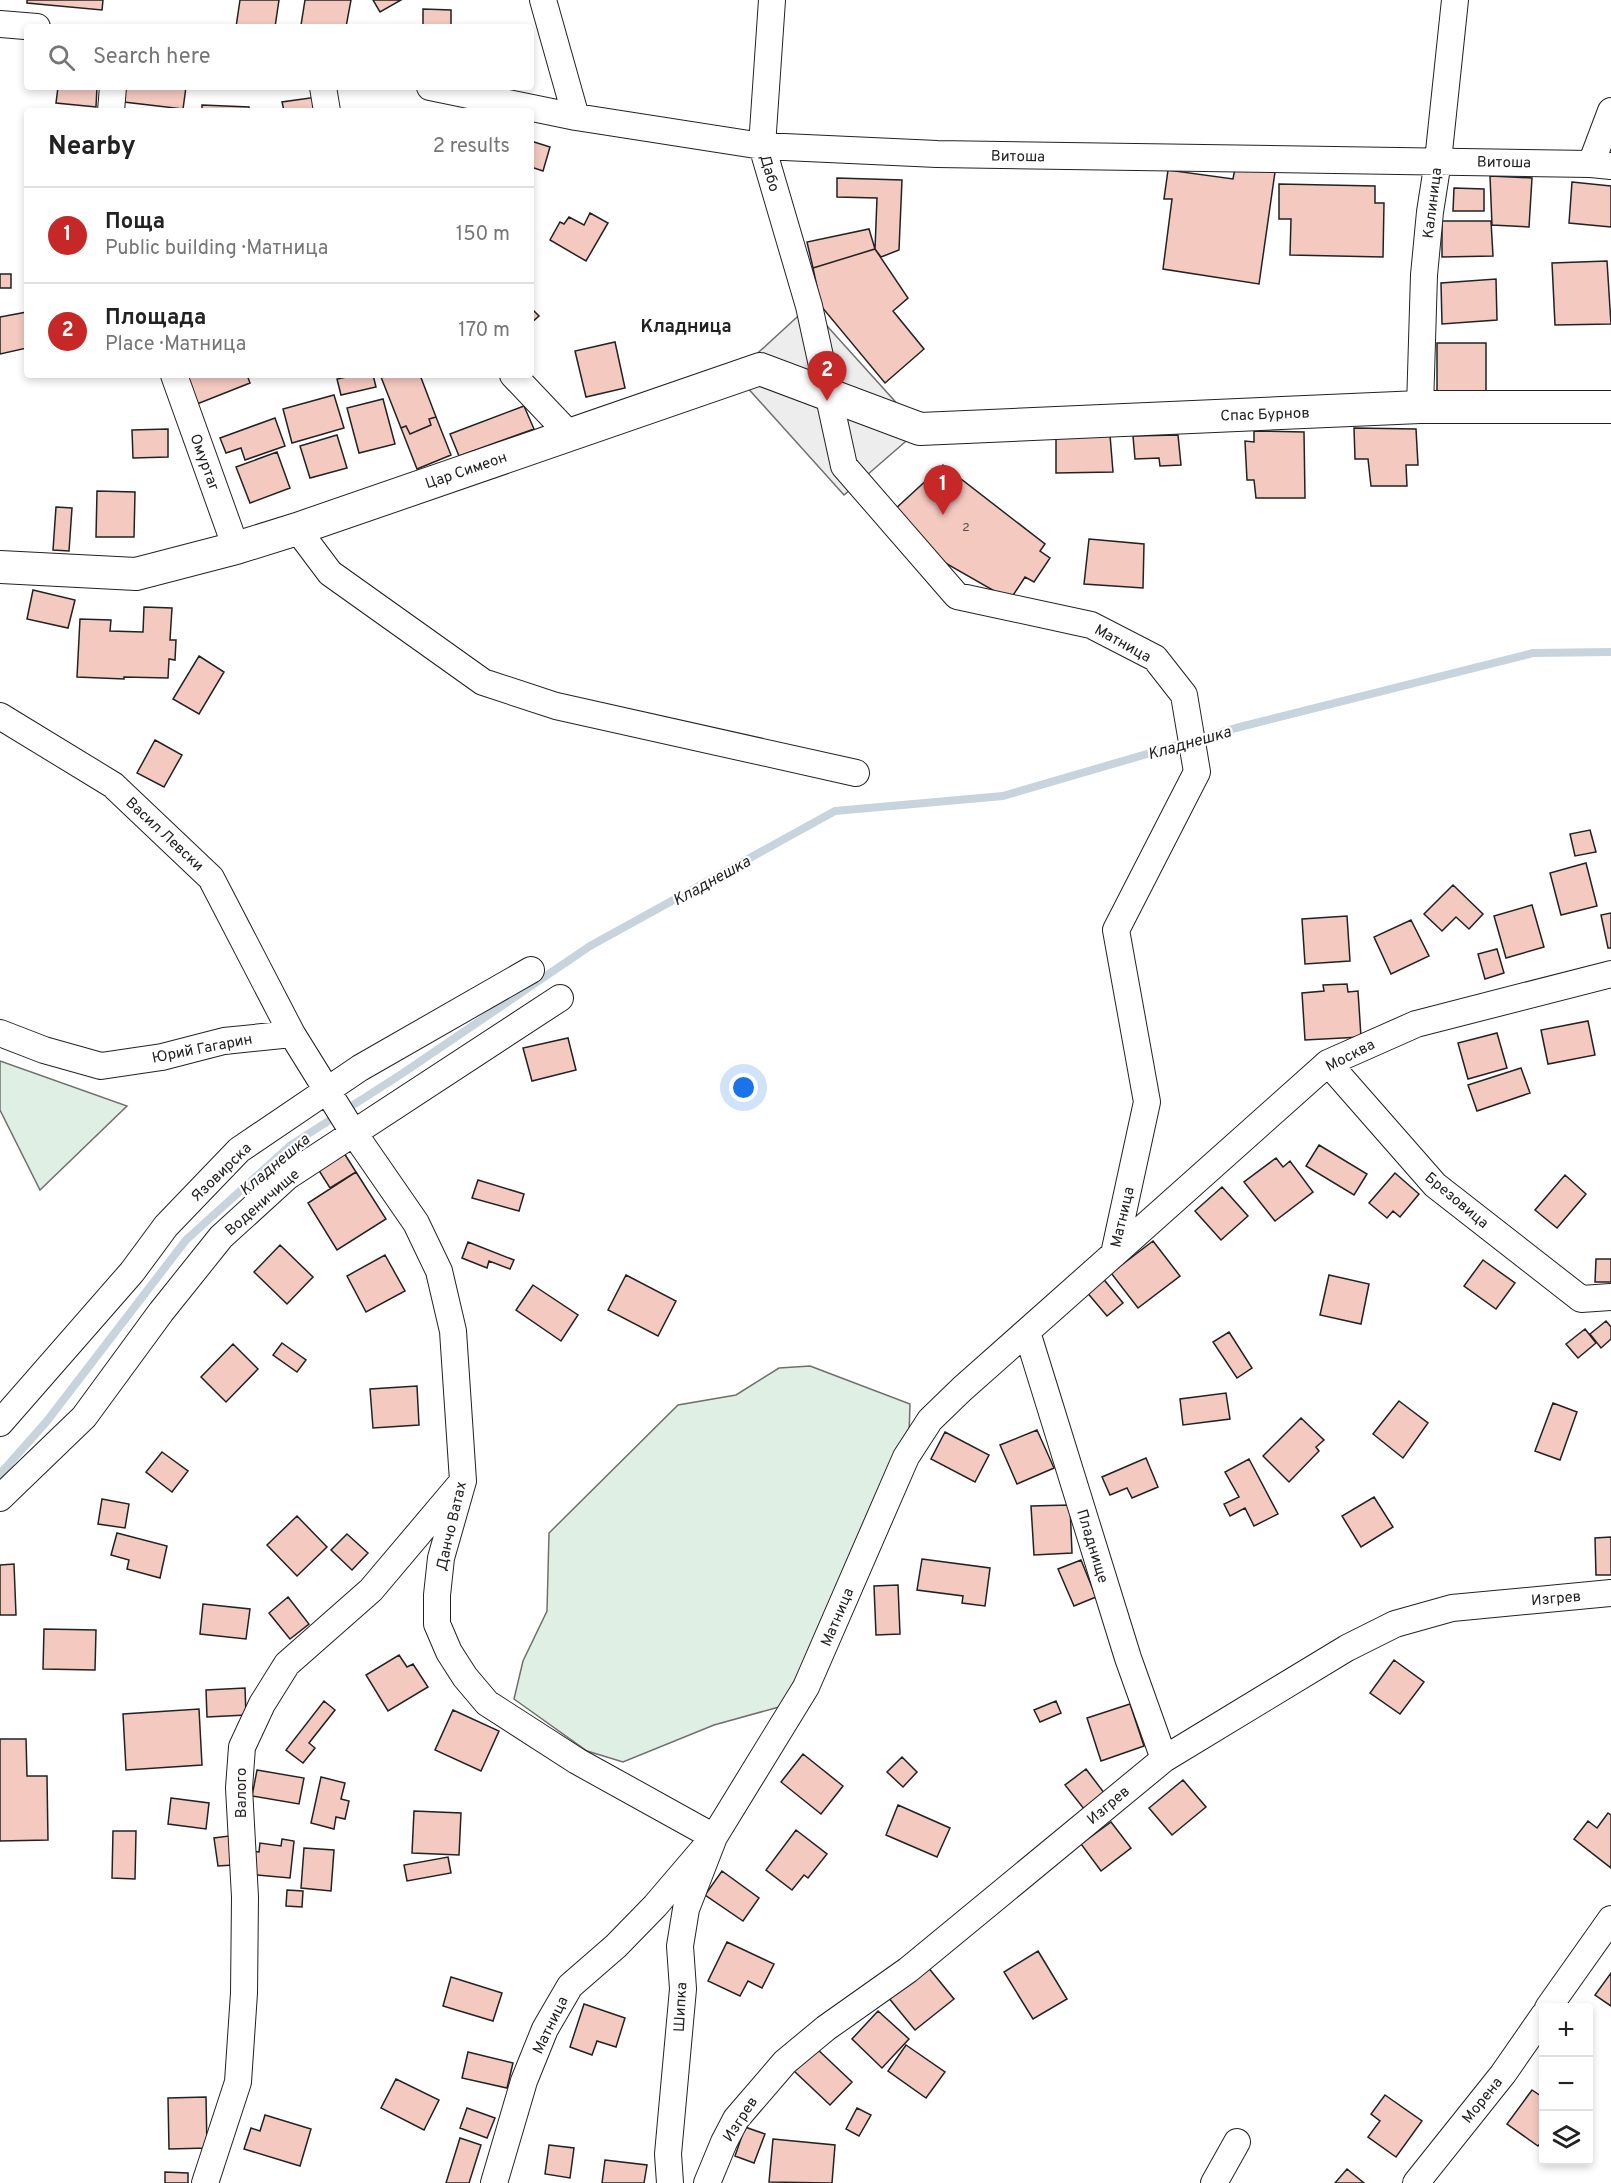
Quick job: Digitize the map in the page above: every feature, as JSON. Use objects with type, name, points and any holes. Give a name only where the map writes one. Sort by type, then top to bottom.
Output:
[{"type":"street","points":[[543,0],[576,117]]},
{"type":"street","name":"Дабо","points":[[772,0],[762,146],[809,306]]},
{"type":"street","name":"Калиница","points":[[1420,407],[1424,275],[1455,0]]},
{"type":"street","points":[[0,24],[24,26]]},
{"type":"street","points":[[111,108],[113,90]]},
{"type":"street","points":[[324,90],[326,108]]},
{"type":"street","name":"Витоша","points":[[445,90],[532,108]]},
{"type":"street","name":"Витоша","points":[[534,108],[762,146],[949,155],[1601,165]]},
{"type":"street","points":[[1601,165],[1611,111]]},
{"type":"street","name":"Матница","points":[[494,2183],[524,2081],[545,2029],[570,1986],[632,1930],[714,1837],[806,1687],[906,1457],[930,1420],[1114,1254],[1147,1102],[1116,930],[1197,772],[1184,695],[1155,658],[1091,625],[957,596],[844,466],[809,306]]},
{"type":"street","name":"Цар Симеон","points":[[0,567],[136,574],[236,548],[760,369],[920,429]]},
{"type":"street","name":"Омуртаг","points":[[175,378],[236,548]]},
{"type":"street","points":[[516,378],[569,434]]},
{"type":"street","name":"Спас Бурнов","points":[[920,429],[1420,407],[1611,407]]},
{"type":"street","points":[[297,529],[330,573],[483,682],[556,706],[856,773]]},
{"type":"street","name":"Васил Левски","points":[[0,716],[113,785],[211,878],[292,1034]]},
{"type":"street","name":"Язовирска","points":[[0,1423],[124,1280],[166,1226],[239,1150],[329,1094],[360,1068],[531,970]]},
{"type":"street","name":"Москва","points":[[1114,1254],[1328,1063],[1416,1024],[1611,974]]},
{"type":"street","name":"Воденичище","points":[[0,1498],[84,1417],[161,1312],[221,1237],[288,1176],[353,1131],[560,998]]},
{"type":"street","name":"Юрий Гагарин","points":[[0,1033],[44,1050],[101,1066],[162,1057],[224,1041],[292,1034]]},
{"type":"street","points":[[292,1034],[353,1131]]},
{"type":"street","name":"Брезовица","points":[[1328,1063],[1435,1185],[1581,1299],[1611,1297]]},
{"type":"street","name":"Данчо Ватах","points":[[353,1131],[416,1223],[439,1271],[453,1331],[463,1482],[441,1558],[437,1595],[437,1624],[449,1652],[465,1677],[487,1703],[577,1761],[714,1837]]},
{"type":"street","name":"Пладнище","points":[[1027,1332],[1128,1658],[1164,1759]]},
{"type":"street","name":"Валого","points":[[205,2183],[238,2082],[244,1983],[245,1897],[239,1788],[242,1747],[262,1704],[287,1664],[371,1590],[463,1482]]},
{"type":"street","name":"Изгрев","points":[[707,2183],[736,2119],[785,2062],[826,2028],[927,1955],[1164,1759],[1347,1648],[1395,1624],[1452,1608],[1611,1593]]},
{"type":"street","name":"Шипка","points":[[670,2183],[668,2154],[682,1989],[680,1946],[686,1909],[714,1837]]},
{"type":"street","points":[[1551,2003],[1611,1919]]},
{"type":"street","name":"Морена","points":[[1416,2183],[1503,2074],[1539,2021]]},
{"type":"street","points":[[1214,2183],[1237,2142]]},
{"type":"green space","points":[[0,1061],[127,1106],[40,1190],[0,1110]]},
{"type":"green space","points":[[810,1366],[910,1404],[909,1435],[786,1705],[714,1725],[623,1762],[587,1751],[514,1699],[523,1661],[547,1611],[549,1533],[678,1405],[736,1395],[779,1368]]},
{"type":"shaded area","points":[[809,306],[920,429],[844,495],[735,374]]},
{"type":"building","points":[[27,0],[103,0],[102,10],[27,3]]},
{"type":"building","points":[[240,0],[279,0],[275,24],[236,24]]},
{"type":"building","points":[[305,0],[351,0],[347,24],[301,24]]},
{"type":"building","points":[[373,0],[401,0],[380,12]]},
{"type":"building","points":[[423,9],[451,10],[451,24],[423,24]]},
{"type":"building","points":[[58,90],[97,90],[96,107],[56,103]]},
{"type":"building","points":[[126,90],[186,90],[183,108],[124,102]]},
{"type":"building","points":[[317,97],[319,108],[283,108],[282,102]]},
{"type":"building","points":[[202,105],[249,107],[249,108],[202,108]]},
{"type":"building","points":[[534,142],[550,147],[543,171],[534,168]]},
{"type":"building","points":[[1235,168],[1275,172],[1259,284],[1163,269],[1172,199],[1164,199],[1168,170],[1233,179]]},
{"type":"building","points":[[1490,176],[1532,178],[1529,227],[1492,225]]},
{"type":"building","points":[[837,178],[902,180],[899,250],[881,257],[875,249],[877,198],[837,197]]},
{"type":"building","points":[[1572,182],[1611,186],[1611,227],[1569,223]]},
{"type":"building","points":[[1279,184],[1375,186],[1375,203],[1384,203],[1383,257],[1290,255],[1291,219],[1279,219]]},
{"type":"building","points":[[1454,188],[1484,189],[1484,211],[1453,211]]},
{"type":"building","points":[[590,213],[608,223],[586,261],[550,240],[560,222],[564,224],[569,217],[584,225]]},
{"type":"building","points":[[1442,221],[1491,221],[1493,256],[1442,257]]},
{"type":"building","points":[[869,229],[875,249],[813,268],[807,242]]},
{"type":"building","points":[[875,249],[908,298],[893,311],[924,349],[885,383],[821,306],[813,268]]},
{"type":"building","points":[[1607,261],[1611,324],[1555,325],[1552,263]]},
{"type":"building","points":[[0,274],[11,274],[11,288],[0,288]]},
{"type":"building","points":[[1496,279],[1497,320],[1442,324],[1441,283]]},
{"type":"building","points":[[534,311],[539,316],[534,320]]},
{"type":"building","points":[[24,313],[24,349],[0,354],[0,317]]},
{"type":"building","points":[[615,342],[625,388],[586,397],[575,351]]},
{"type":"building","points":[[1437,343],[1486,343],[1486,396],[1437,396]]},
{"type":"building","points":[[181,378],[248,378],[250,383],[192,406]]},
{"type":"building","points":[[374,378],[376,387],[341,395],[337,379]]},
{"type":"building","points":[[381,378],[421,378],[436,417],[429,419],[431,425],[410,434],[406,426],[401,428]]},
{"type":"building","points":[[334,395],[344,428],[292,443],[283,409]]},
{"type":"building","points":[[383,399],[395,444],[359,453],[347,408]]},
{"type":"building","points":[[524,406],[534,429],[459,456],[450,434]]},
{"type":"building","points":[[436,417],[451,455],[417,469],[401,428],[406,426],[410,434],[431,425],[429,419]]},
{"type":"building","points":[[275,418],[285,446],[245,460],[241,448],[226,453],[220,438]]},
{"type":"building","points":[[1354,428],[1416,429],[1418,465],[1406,465],[1407,486],[1371,486],[1368,459],[1355,459]]},
{"type":"building","points":[[168,429],[168,457],[133,458],[132,430]]},
{"type":"building","points":[[1254,431],[1304,432],[1305,498],[1256,498],[1254,480],[1247,480],[1245,441],[1254,442]]},
{"type":"building","points":[[337,435],[347,468],[310,478],[300,446]]},
{"type":"building","points":[[1056,435],[1110,435],[1113,472],[1056,473]]},
{"type":"building","points":[[1178,435],[1181,465],[1160,466],[1159,458],[1135,459],[1133,436]]},
{"type":"building","points":[[277,452],[290,488],[250,503],[236,467]]},
{"type":"building","points":[[943,465],[1045,544],[1040,551],[1050,558],[1034,582],[1025,577],[1010,600],[940,560],[894,510]]},
{"type":"building","points":[[97,491],[135,492],[134,537],[96,537]]},
{"type":"building","points":[[56,507],[72,508],[69,551],[53,550]]},
{"type":"building","points":[[1089,539],[1144,544],[1143,588],[1084,584]]},
{"type":"building","points":[[33,590],[75,600],[68,628],[27,619]]},
{"type":"building","points":[[144,607],[172,608],[170,640],[176,640],[175,660],[169,659],[168,678],[77,677],[80,619],[111,620],[110,631],[143,632]]},
{"type":"building","points":[[199,656],[224,672],[199,714],[173,699]]},
{"type":"building","points":[[155,740],[182,755],[164,787],[137,773]]},
{"type":"building","points":[[1590,830],[1596,852],[1575,856],[1570,834]]},
{"type":"building","points":[[1586,863],[1597,906],[1561,915],[1550,873]]},
{"type":"building","points":[[1453,885],[1483,914],[1469,929],[1456,917],[1442,931],[1424,914]]},
{"type":"building","points":[[1532,905],[1544,947],[1506,958],[1494,916]]},
{"type":"building","points":[[1611,913],[1611,948],[1608,948],[1601,915]]},
{"type":"building","points":[[1347,916],[1350,961],[1305,964],[1302,919]]},
{"type":"building","points":[[1411,920],[1429,956],[1391,974],[1374,937]]},
{"type":"building","points":[[1497,949],[1504,973],[1485,979],[1478,954]]},
{"type":"building","points":[[1347,984],[1348,992],[1358,991],[1361,1037],[1305,1040],[1302,993],[1324,991],[1323,985]]},
{"type":"building","points":[[1588,1021],[1595,1055],[1548,1064],[1541,1030]]},
{"type":"building","points":[[1497,1033],[1507,1068],[1468,1079],[1458,1043]]},
{"type":"building","points":[[568,1038],[576,1070],[532,1081],[523,1048]]},
{"type":"building","points":[[1521,1068],[1530,1093],[1477,1111],[1468,1085]]},
{"type":"building","points":[[1319,1145],[1367,1174],[1354,1195],[1306,1166]]},
{"type":"building","points":[[344,1153],[356,1172],[330,1188],[318,1169]]},
{"type":"building","points":[[1276,1158],[1283,1167],[1290,1161],[1313,1192],[1275,1221],[1244,1182]]},
{"type":"building","points":[[356,1172],[386,1219],[337,1250],[308,1203]]},
{"type":"building","points":[[1395,1173],[1419,1194],[1400,1217],[1393,1211],[1387,1218],[1369,1203]]},
{"type":"building","points":[[1565,1175],[1586,1194],[1557,1228],[1535,1210]]},
{"type":"building","points":[[478,1180],[524,1194],[519,1211],[472,1198]]},
{"type":"building","points":[[1222,1187],[1248,1216],[1221,1240],[1195,1211]]},
{"type":"building","points":[[1153,1241],[1180,1276],[1138,1308],[1111,1273]]},
{"type":"building","points":[[468,1242],[514,1260],[510,1269],[489,1261],[487,1268],[462,1258]]},
{"type":"building","points":[[280,1245],[313,1277],[287,1304],[254,1272]]},
{"type":"building","points":[[385,1255],[405,1291],[366,1312],[347,1276]]},
{"type":"building","points":[[1596,1259],[1611,1259],[1611,1282],[1595,1282]]},
{"type":"building","points":[[1483,1260],[1515,1283],[1496,1309],[1464,1286]]},
{"type":"building","points":[[626,1275],[676,1301],[658,1336],[608,1310]]},
{"type":"building","points":[[1329,1275],[1369,1284],[1361,1324],[1320,1315]]},
{"type":"building","points":[[1101,1276],[1123,1303],[1107,1316],[1085,1290]]},
{"type":"building","points":[[533,1285],[578,1315],[561,1341],[516,1310]]},
{"type":"building","points":[[1606,1321],[1611,1327],[1611,1339],[1601,1348],[1590,1334]]},
{"type":"building","points":[[1585,1329],[1596,1343],[1578,1358],[1566,1344]]},
{"type":"building","points":[[1229,1332],[1252,1368],[1237,1378],[1213,1342]]},
{"type":"building","points":[[282,1343],[306,1360],[297,1372],[273,1355]]},
{"type":"building","points":[[233,1344],[258,1369],[226,1402],[201,1377]]},
{"type":"building","points":[[417,1386],[419,1425],[373,1428],[370,1389]]},
{"type":"building","points":[[1226,1393],[1230,1419],[1183,1425],[1180,1399]]},
{"type":"building","points":[[1399,1401],[1428,1423],[1403,1458],[1373,1434]]},
{"type":"building","points":[[1553,1403],[1577,1412],[1560,1460],[1535,1451]]},
{"type":"building","points":[[1301,1418],[1324,1440],[1316,1447],[1319,1451],[1289,1482],[1263,1456]]},
{"type":"building","points":[[1037,1430],[1054,1468],[1017,1484],[1000,1445]]},
{"type":"building","points":[[945,1432],[989,1455],[975,1482],[931,1459]]},
{"type":"building","points":[[162,1452],[188,1471],[172,1492],[146,1472]]},
{"type":"building","points":[[1146,1458],[1158,1487],[1132,1498],[1127,1488],[1110,1495],[1102,1477]]},
{"type":"building","points":[[1249,1459],[1278,1514],[1254,1526],[1245,1508],[1230,1516],[1224,1504],[1239,1497],[1225,1472]]},
{"type":"building","points":[[1374,1497],[1393,1527],[1361,1547],[1342,1516]]},
{"type":"building","points":[[102,1499],[129,1504],[125,1528],[98,1524]]},
{"type":"building","points":[[1070,1505],[1072,1553],[1034,1555],[1031,1506]]},
{"type":"building","points":[[297,1516],[327,1547],[297,1576],[267,1545]]},
{"type":"building","points":[[117,1533],[167,1546],[160,1578],[127,1569],[129,1560],[111,1555]]},
{"type":"building","points":[[347,1534],[368,1553],[352,1570],[331,1550]]},
{"type":"building","points":[[1611,1537],[1611,1575],[1596,1575],[1595,1538]]},
{"type":"building","points":[[922,1559],[990,1568],[985,1606],[962,1603],[963,1596],[917,1590]]},
{"type":"building","points":[[1081,1560],[1096,1597],[1074,1606],[1058,1569]]},
{"type":"building","points":[[14,1564],[16,1615],[0,1615],[0,1565]]},
{"type":"building","points":[[898,1585],[900,1634],[876,1635],[874,1586]]},
{"type":"building","points":[[288,1597],[309,1624],[290,1639],[269,1613]]},
{"type":"building","points":[[203,1604],[250,1609],[246,1639],[200,1634]]},
{"type":"building","points":[[44,1629],[96,1630],[95,1670],[43,1669]]},
{"type":"building","points":[[399,1655],[407,1667],[413,1664],[428,1687],[388,1711],[366,1675]]},
{"type":"building","points":[[1394,1660],[1424,1682],[1400,1714],[1370,1693]]},
{"type":"building","points":[[245,1688],[246,1715],[207,1717],[206,1690]]},
{"type":"building","points":[[324,1701],[335,1710],[309,1743],[315,1748],[303,1763],[286,1750]]},
{"type":"building","points":[[1056,1701],[1061,1713],[1040,1722],[1034,1710]]},
{"type":"building","points":[[1130,1704],[1144,1746],[1101,1761],[1087,1718]]},
{"type":"building","points":[[199,1709],[202,1765],[126,1770],[123,1714]]},
{"type":"building","points":[[453,1710],[499,1731],[481,1771],[435,1750]]},
{"type":"building","points":[[0,1739],[26,1739],[27,1776],[47,1776],[48,1840],[0,1841]]},
{"type":"building","points":[[803,1754],[843,1786],[821,1814],[781,1782]]},
{"type":"building","points":[[902,1757],[917,1772],[903,1787],[887,1772]]},
{"type":"building","points":[[1086,1769],[1108,1798],[1088,1814],[1065,1785]]},
{"type":"building","points":[[257,1770],[304,1778],[299,1804],[252,1796]]},
{"type":"building","points":[[321,1777],[345,1783],[341,1799],[349,1801],[345,1819],[336,1817],[334,1829],[311,1823]]},
{"type":"building","points":[[1183,1780],[1206,1807],[1172,1835],[1149,1808]]},
{"type":"building","points":[[171,1798],[209,1803],[206,1829],[168,1824]]},
{"type":"building","points":[[898,1805],[950,1828],[937,1857],[886,1835]]},
{"type":"building","points":[[414,1811],[461,1813],[459,1855],[412,1853]]},
{"type":"building","points":[[1608,1813],[1611,1815],[1611,1868],[1574,1839],[1588,1821],[1597,1828]]},
{"type":"building","points":[[1111,1822],[1131,1848],[1101,1871],[1081,1844]]},
{"type":"building","points":[[796,1830],[827,1854],[808,1878],[804,1875],[792,1890],[766,1870]]},
{"type":"building","points":[[113,1831],[136,1831],[135,1879],[112,1878]]},
{"type":"building","points":[[229,1836],[233,1865],[218,1866],[214,1838]]},
{"type":"building","points":[[282,1839],[294,1841],[290,1878],[246,1874],[248,1851],[259,1852],[260,1843],[281,1846]]},
{"type":"building","points":[[304,1848],[334,1850],[331,1891],[301,1888]]},
{"type":"building","points":[[448,1857],[451,1873],[407,1881],[404,1865]]},
{"type":"building","points":[[722,1871],[759,1898],[743,1921],[705,1895]]},
{"type":"building","points":[[287,1890],[303,1891],[302,1907],[286,1906]]},
{"type":"building","points":[[727,1942],[774,1964],[762,1988],[748,1981],[740,1996],[708,1981]]},
{"type":"building","points":[[1038,1951],[1067,1999],[1033,2019],[1004,1972]]},
{"type":"building","points":[[927,1966],[954,1999],[915,2030],[888,1997]]},
{"type":"building","points":[[1611,1973],[1611,2006],[1595,1995]]},
{"type":"building","points":[[451,1977],[502,1993],[493,2021],[443,2006]]},
{"type":"building","points":[[584,2004],[625,2018],[616,2047],[597,2041],[592,2055],[570,2047]]},
{"type":"building","points":[[878,2011],[909,2039],[882,2068],[852,2039]]},
{"type":"building","points":[[906,2045],[945,2072],[926,2098],[888,2071]]},
{"type":"building","points":[[815,2047],[852,2082],[830,2105],[793,2070]]},
{"type":"building","points":[[468,2052],[513,2063],[507,2088],[462,2078]]},
{"type":"building","points":[[396,2079],[439,2100],[424,2130],[381,2108]]},
{"type":"building","points":[[1532,2090],[1539,2095],[1538,2146],[1507,2124]]},
{"type":"building","points":[[1385,2095],[1422,2121],[1396,2157],[1368,2137],[1380,2121],[1371,2114]]},
{"type":"building","points":[[206,2097],[207,2148],[169,2149],[168,2098]]},
{"type":"building","points":[[467,2108],[495,2118],[487,2138],[460,2128]]},
{"type":"building","points":[[857,2108],[871,2115],[859,2136],[846,2129]]},
{"type":"building","points":[[265,2115],[311,2129],[300,2166],[244,2149],[251,2128],[260,2131]]},
{"type":"building","points":[[745,2127],[765,2134],[754,2163],[735,2156]]},
{"type":"building","points":[[460,2138],[481,2145],[469,2183],[446,2183]]},
{"type":"building","points":[[773,2139],[835,2145],[832,2183],[769,2182]]},
{"type":"building","points":[[549,2145],[574,2148],[570,2178],[545,2174]]},
{"type":"building","points":[[605,2160],[647,2165],[644,2183],[602,2183]]},
{"type":"building","points":[[1347,2169],[1364,2183],[1335,2183]]},
{"type":"building","points":[[165,2172],[188,2173],[188,2183],[165,2183]]},
{"type":"waterway","name":"Кладнешка","points":[[0,1474],[47,1421],[186,1240],[291,1145],[403,1073],[590,946],[835,811],[1003,796],[1236,728],[1533,653],[1611,652]]},
{"type":"place","name":"Площада","points":[[827,401]]},
{"type":"place","name":"Поща","points":[[943,515]]},
{"type":"district","name":"Кладница","points":[[686,326]]}]
